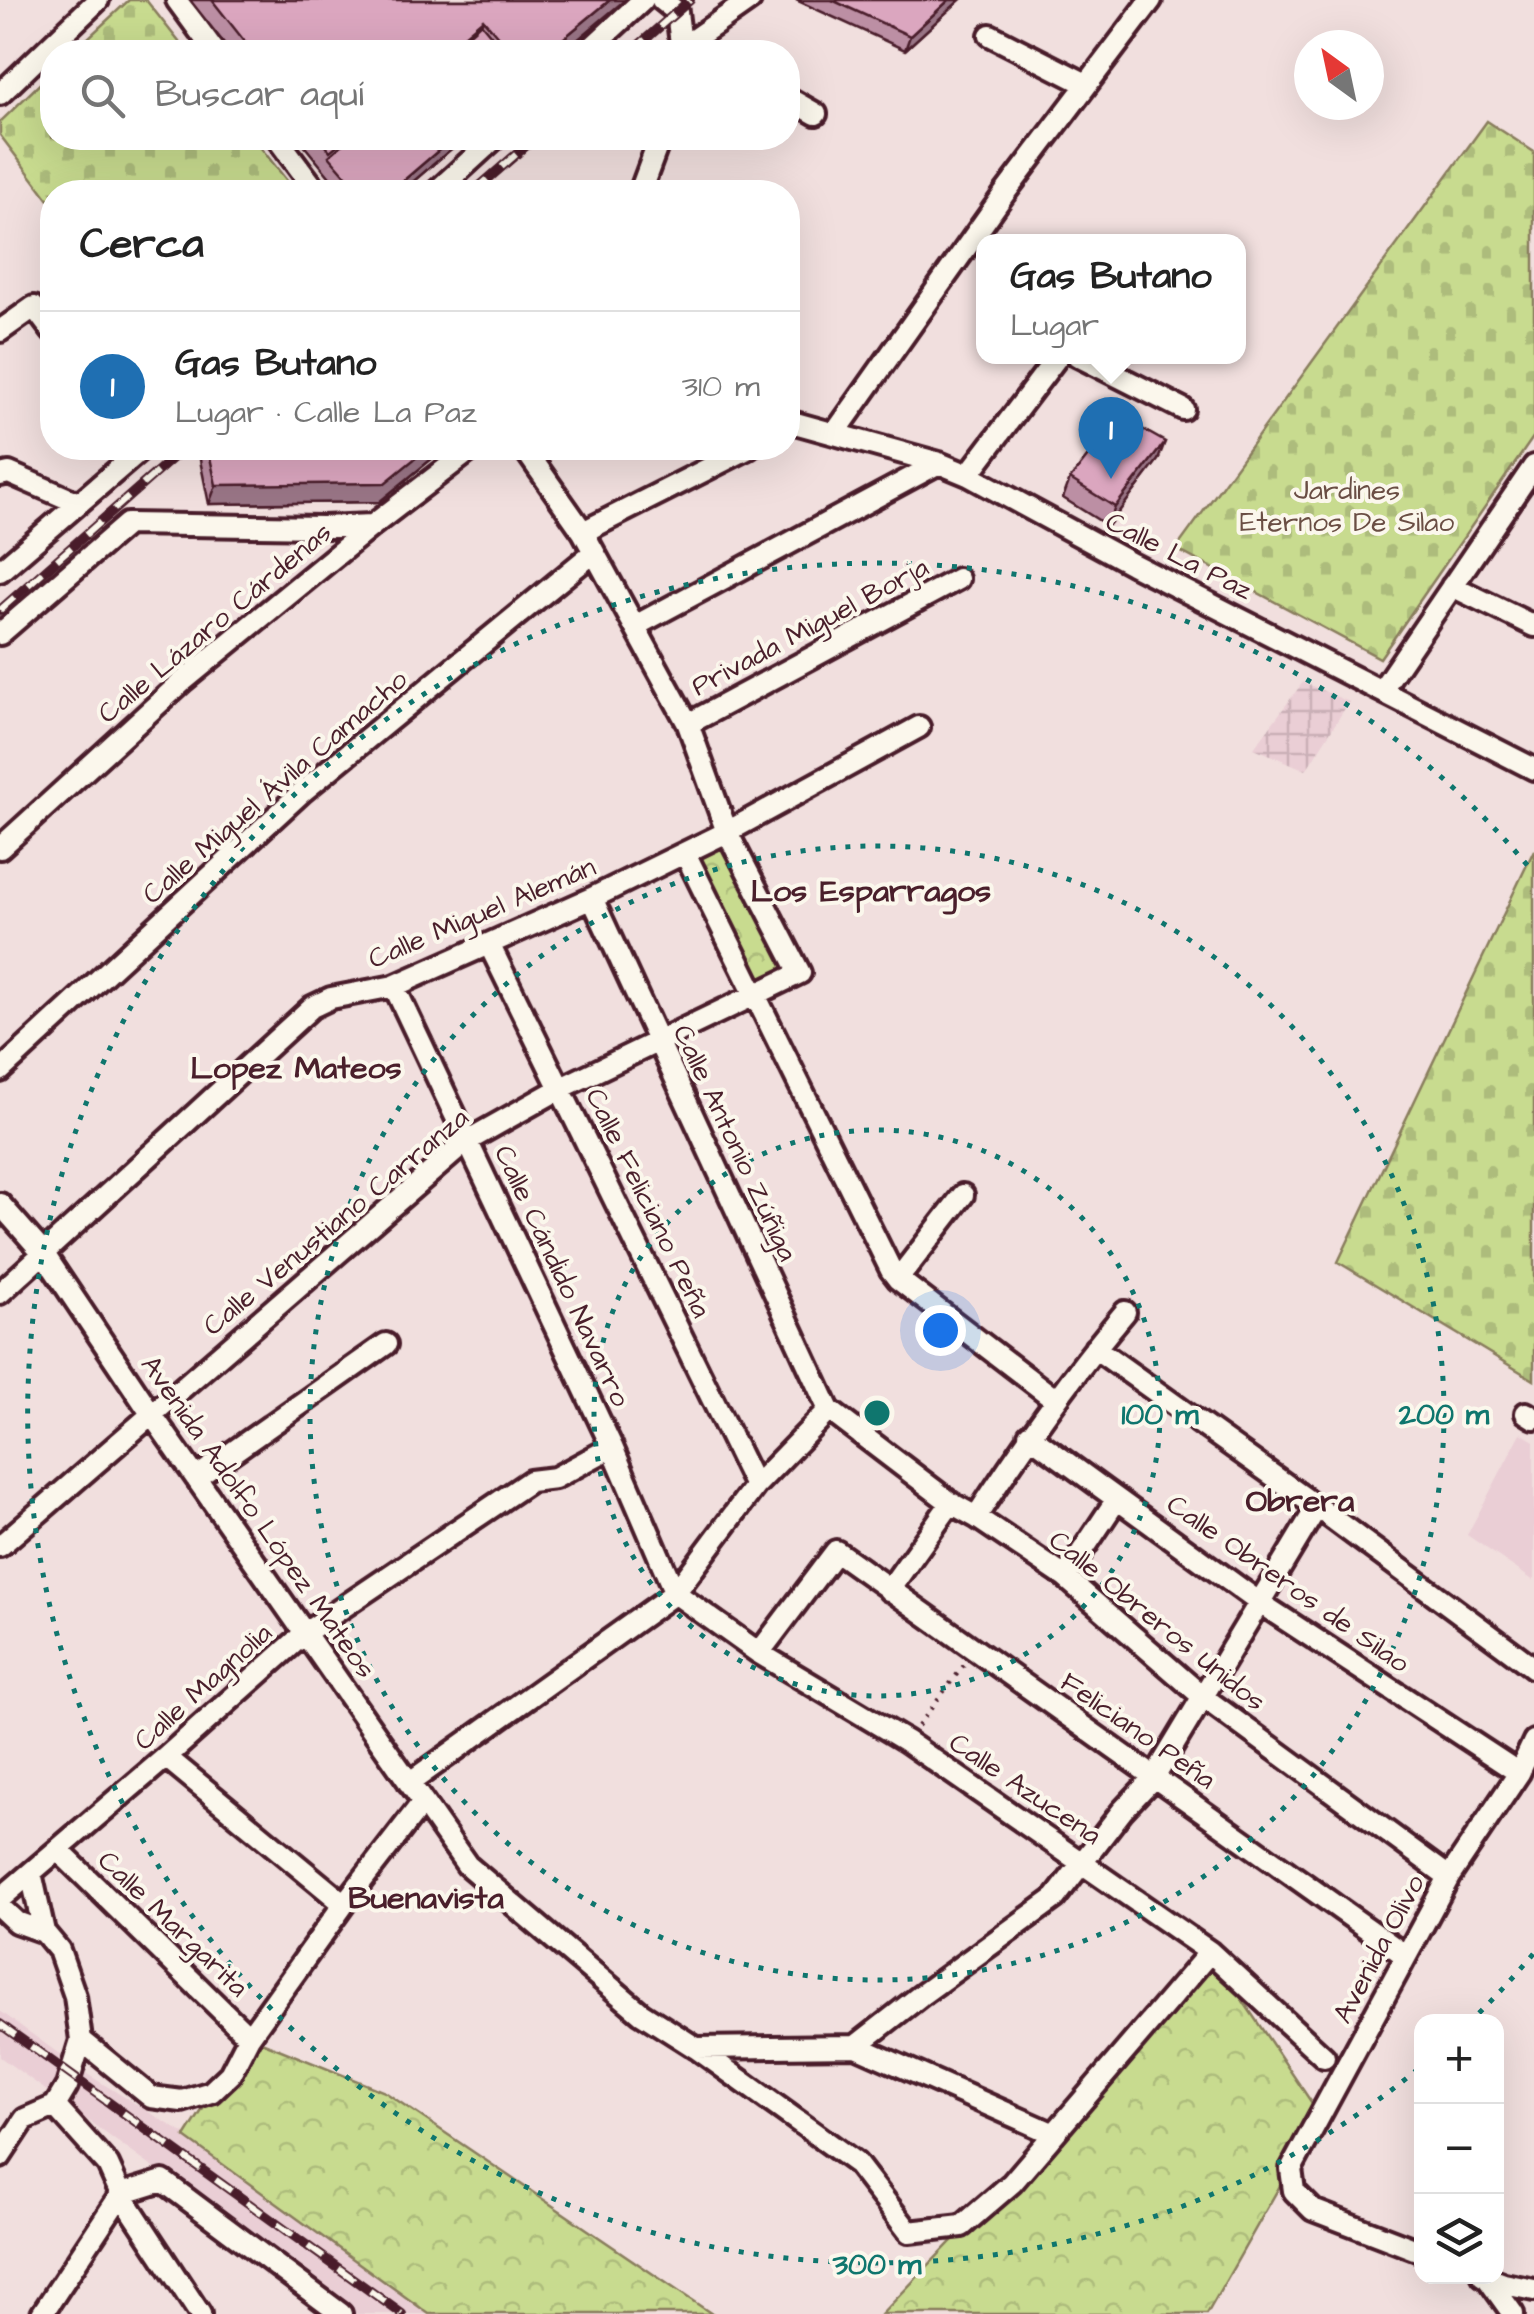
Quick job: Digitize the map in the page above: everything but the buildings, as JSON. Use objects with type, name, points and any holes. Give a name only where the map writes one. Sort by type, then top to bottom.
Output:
[{"type":"street","points":[[56,40],[98,0]]},
{"type":"street","points":[[177,0],[206,40]]},
{"type":"street","points":[[600,40],[643,0]]},
{"type":"street","points":[[662,0],[677,12],[681,40]]},
{"type":"street","points":[[696,40],[750,0]]},
{"type":"street","points":[[976,234],[1151,0]]},
{"type":"street","points":[[990,35],[1086,84]]},
{"type":"street","points":[[0,94],[40,56]]},
{"type":"street","points":[[800,105],[816,114]]},
{"type":"street","points":[[286,150],[308,180]]},
{"type":"street","points":[[449,180],[482,150]]},
{"type":"street","points":[[644,180],[656,150]]},
{"type":"street","points":[[835,433],[976,235]]},
{"type":"street","points":[[0,331],[34,307],[40,315]]},
{"type":"street","points":[[968,475],[1052,364]]},
{"type":"street","points":[[1094,364],[1184,409]]},
{"type":"street","name":"Calle La Paz","points":[[800,426],[940,463],[968,475],[1132,564],[1534,769]]},
{"type":"street","points":[[0,571],[129,460]]},
{"type":"street","name":"Calle Lázaro Cárdenas","points":[[0,848],[184,681],[458,460]]},
{"type":"street","points":[[532,460],[583,532],[688,724],[727,832]]},
{"type":"street","points":[[583,532],[725,460]]},
{"type":"street","points":[[635,626],[940,463]]},
{"type":"street","points":[[1381,691],[1452,586],[1527,488],[1534,466]]},
{"type":"street","points":[[0,475],[9,473],[78,502]]},
{"type":"street","points":[[0,634],[127,524],[374,526]]},
{"type":"street","name":"Calle Miguel Ávila Camacho","points":[[0,1070],[302,792],[593,553]]},
{"type":"street","name":"Privada Miguel Borja","points":[[688,724],[958,579]]},
{"type":"street","points":[[1452,586],[1534,626]]},
{"type":"street","name":"Calle Miguel Alemán","points":[[0,1293],[312,1008],[330,998],[394,986],[592,898],[727,832],[919,727]]},
{"type":"street","name":"Calle Venustiano Carranza","points":[[0,1546],[467,1140],[561,1088],[800,973],[727,832]]},
{"type":"street","points":[[686,853],[891,1270],[1056,1400]]},
{"type":"street","name":"Calle Antonio Zúñiga","points":[[592,898],[829,1410]]},
{"type":"street","name":"Calle Feliciano Peña","points":[[489,944],[755,1486]]},
{"type":"street","name":"Calle Cándido Navarro","points":[[394,986],[612,1446],[675,1593]]},
{"type":"street","points":[[898,1279],[963,1194]]},
{"type":"street","name":"Avenida Adolfo López Mateos","points":[[0,1204],[44,1254],[467,1866],[641,2014],[696,2048],[856,2163],[909,2232],[962,2226],[1012,2183],[1054,2134]]},
{"type":"street","points":[[976,1517],[1029,1435],[1126,1312]]},
{"type":"street","points":[[196,1478],[386,1344]]},
{"type":"street","points":[[1095,1348],[1534,1668]]},
{"type":"street","points":[[408,1783],[675,1593],[755,1486],[829,1410]]},
{"type":"street","name":"Calle Obreros Unidos","points":[[829,1410],[951,1504],[1065,1577],[1203,1697],[1449,1877]]},
{"type":"street","name":"Calle Obreros de Silao","points":[[1029,1435],[1260,1604],[1519,1773]]},
{"type":"street","name":"Calle Magnolia","points":[[0,1899],[305,1633],[530,1481],[556,1478],[612,1446]]},
{"type":"street","points":[[1065,1577],[1117,1499]]},
{"type":"street","points":[[889,1590],[951,1504]]},
{"type":"street","points":[[856,2046],[1055,1898],[1122,1811],[1155,1776],[1317,1507]]},
{"type":"street","name":"Feliciano Peña","points":[[759,1653],[836,1551],[1406,1956]]},
{"type":"street","name":"Calle Azucena","points":[[675,1593],[759,1653],[906,1741],[1210,1952],[1324,2057]]},
{"type":"street","name":"Avenida Olivo","points":[[1414,2249],[1313,2210],[1294,2191],[1291,2169],[1449,1877],[1519,1773],[1534,1740]]},
{"type":"street","points":[[166,1757],[344,1904]]},
{"type":"street","points":[[81,2040],[151,2097],[182,2102],[210,2092],[230,2074],[249,2036],[422,1802]]},
{"type":"street","name":"Calle Margarita","points":[[58,1850],[249,2036]]},
{"type":"street","points":[[31,1873],[44,1932]]},
{"type":"street","points":[[0,1907],[16,1922],[44,1932],[60,1950],[75,1996],[81,2040],[67,2086],[55,2106],[26,2119],[0,2157]]},
{"type":"street","points":[[696,2048],[856,2046],[1054,2134],[1210,1952]]},
{"type":"street","points":[[55,2106],[108,2165],[121,2194],[200,2314]]},
{"type":"street","points":[[42,2314],[121,2194],[163,2181],[340,2314]]},
{"type":"street","points":[[1491,2284],[1513,2314]]},
{"type":"street","points":[[1504,2284],[1534,2290]]},
{"type":"path","points":[[906,1741],[976,1650]]},
{"type":"shaded area","points":[[1303,682],[1349,702],[1306,770],[1254,748]]},
{"type":"shaded area","points":[[1521,1433],[1534,1441],[1534,1581],[1467,1535]]},
{"type":"shaded area","points":[[0,2011],[87,2074],[248,2173],[444,2314],[356,2314],[0,2057]]},
{"type":"green space","points":[[129,0],[146,0],[178,40],[86,40]]},
{"type":"green space","points":[[40,84],[40,150],[263,150],[286,180],[40,180],[40,188],[0,135],[0,122]]},
{"type":"green space","name":"Jardines Eternos De Silao","points":[[1487,121],[1534,152],[1534,436],[1380,658],[1176,549]]},
{"type":"green space","points":[[725,843],[791,966],[760,980],[695,857]]},
{"type":"green space","points":[[1534,850],[1534,1380],[1338,1262]]},
{"type":"green space","points":[[1210,1952],[1320,2115],[1207,2314],[882,2314],[1054,2134]]},
{"type":"green space","points":[[249,2037],[385,2092],[712,2314],[429,2314],[185,2137]]},
{"type":"railway","points":[[645,40],[690,0]]},
{"type":"railway","points":[[487,180],[521,150]]},
{"type":"railway","points":[[0,610],[170,460]]},
{"type":"railway","points":[[0,2024],[402,2314]]},
{"type":"place","name":"Gas Butano","points":[[1111,479]]},
{"type":"district","name":"Los Esparragos","points":[[871,891]]},
{"type":"district","name":"Lopez Mateos","points":[[296,1068]]},
{"type":"district","name":"Obrera","points":[[1300,1501]]},
{"type":"district","name":"Buenavista","points":[[426,1898]]}]
